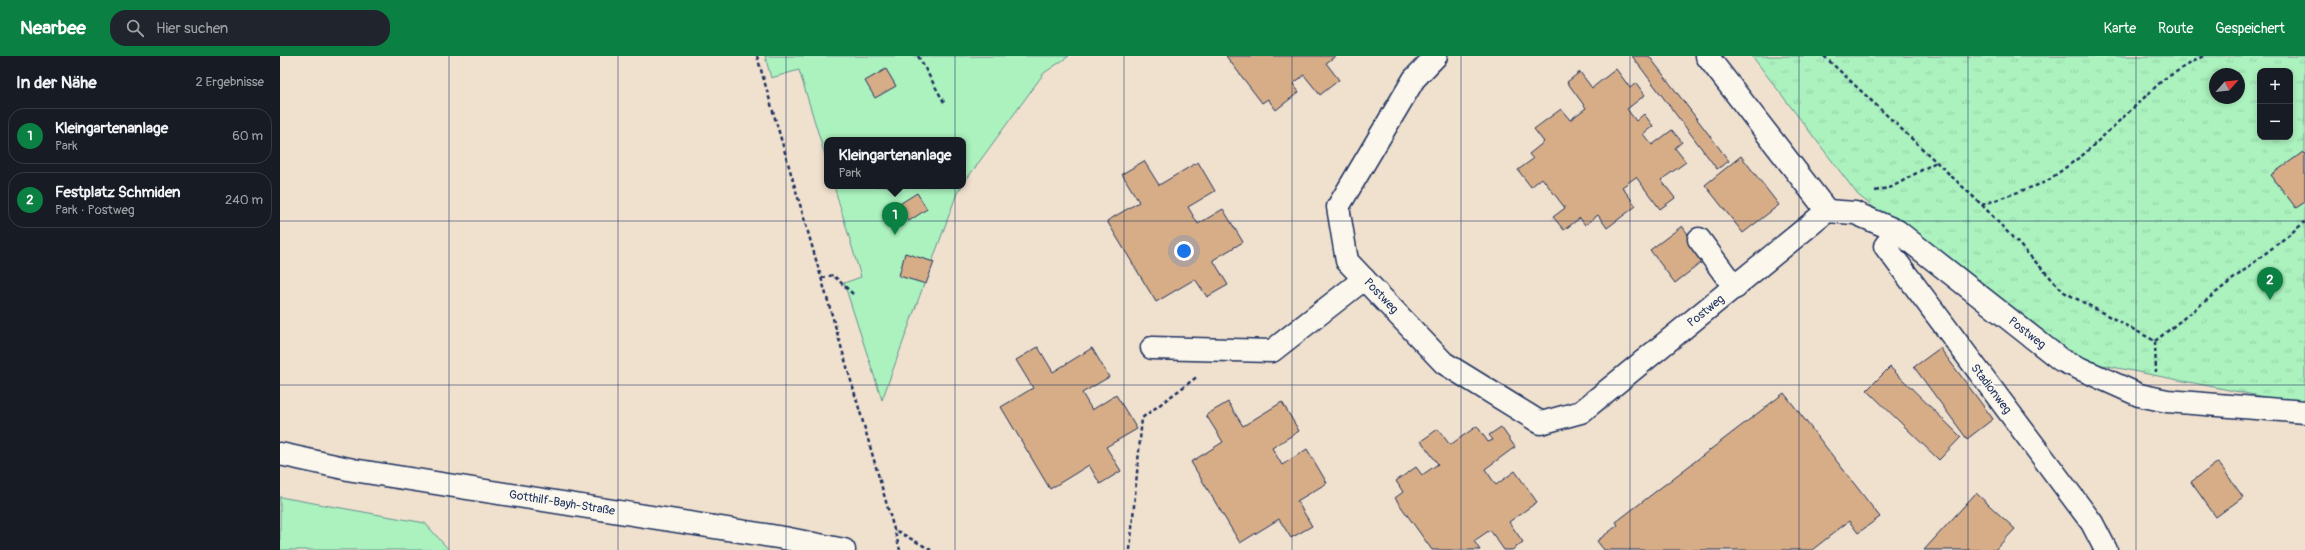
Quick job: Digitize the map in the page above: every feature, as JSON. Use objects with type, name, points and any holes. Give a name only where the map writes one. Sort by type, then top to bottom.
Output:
[{"type":"street","name":"Postweg","points":[[1436,56],[1414,79],[1338,207],[1347,261],[1444,363],[1541,423],[1581,412],[1735,288],[1827,211],[1855,213],[1896,231],[2061,360],[2139,395],[2167,401],[2305,412]]},
{"type":"street","points":[[1707,56],[1827,211]]},
{"type":"street","name":"Stadionweg","points":[[1896,231],[1884,246],[2092,523],[2106,550]]},
{"type":"street","points":[[1699,239],[1735,288]]},
{"type":"street","points":[[1152,348],[1272,351],[1364,279]]},
{"type":"street","name":"Gotthilf-Bayh-Straße","points":[[280,454],[353,470],[784,538],[844,550]]},
{"type":"path","points":[[757,56],[896,531],[900,550]]},
{"type":"path","points":[[918,56],[945,104]]},
{"type":"path","points":[[1824,56],[1982,205],[2064,292],[2155,341]]},
{"type":"path","points":[[1982,205],[2046,182],[2084,154],[2164,79],[2203,56]]},
{"type":"path","points":[[1869,193],[1892,187],[1936,162]]},
{"type":"path","points":[[2155,341],[2305,222]]},
{"type":"path","points":[[822,278],[833,275],[853,294]]},
{"type":"path","points":[[2155,341],[2157,385],[2167,401]]},
{"type":"path","points":[[1130,550],[1142,418],[1234,350]]},
{"type":"path","points":[[896,531],[931,550]]},
{"type":"green space","points":[[765,56],[1069,56],[1044,73],[966,180],[966,137],[824,137],[824,152],[799,70],[771,78]]},
{"type":"green space","points":[[1752,56],[2305,56],[2305,402],[2295,403],[2067,358],[1858,195]]},
{"type":"green space","points":[[835,189],[960,189],[957,193],[882,400],[844,283],[861,277]]},
{"type":"green space","points":[[280,497],[425,523],[449,550],[280,550]]},
{"type":"building","points":[[1226,56],[1336,56],[1326,63],[1339,80],[1320,95],[1304,75],[1293,84],[1299,92],[1276,110],[1268,99],[1262,103]]},
{"type":"building","points":[[1632,56],[1649,56],[1729,161],[1717,169]]},
{"type":"building","points":[[886,69],[896,86],[875,98],[865,81]]},
{"type":"building","points":[[1616,69],[1630,88],[1636,83],[1645,95],[1627,109],[1636,121],[1644,114],[1653,126],[1643,134],[1652,145],[1672,130],[1682,142],[1675,148],[1686,162],[1661,180],[1675,198],[1660,209],[1636,177],[1622,187],[1636,206],[1607,228],[1598,215],[1585,225],[1580,218],[1564,230],[1553,217],[1565,208],[1542,178],[1531,187],[1518,170],[1533,159],[1529,154],[1544,142],[1534,129],[1561,109],[1570,120],[1586,108],[1567,82],[1580,72],[1592,88]]},
{"type":"building","points":[[2303,152],[2305,154],[2305,202],[2296,208],[2271,175]]},
{"type":"building","points":[[1741,156],[1779,205],[1743,233],[1705,185]]},
{"type":"building","points":[[1144,161],[1159,185],[1198,162],[1215,191],[1188,207],[1198,224],[1223,209],[1243,242],[1213,260],[1228,285],[1207,297],[1195,279],[1156,302],[1107,221],[1139,202],[1122,174]]},
{"type":"building","points":[[917,193],[927,209],[909,221],[898,205]]},
{"type":"building","points":[[1682,226],[1706,259],[1675,283],[1650,250]]},
{"type":"building","points":[[905,253],[934,262],[926,284],[899,276]]},
{"type":"building","points":[[1038,347],[1053,372],[1092,348],[1109,377],[1082,393],[1092,410],[1116,395],[1137,429],[1106,447],[1121,471],[1100,484],[1089,465],[1050,489],[1001,407],[1033,388],[1016,360]]},
{"type":"building","points":[[1940,348],[1993,419],[1967,439],[1914,367]]},
{"type":"building","points":[[1890,367],[1961,437],[1939,460],[1867,390]]},
{"type":"building","points":[[1784,393],[1880,517],[1858,533],[1849,521],[1812,550],[1604,550],[1597,541],[1618,525],[1616,522]]},
{"type":"building","points":[[1228,402],[1243,426],[1282,402],[1299,431],[1272,448],[1282,465],[1307,449],[1327,483],[1297,501],[1312,526],[1291,538],[1279,519],[1240,543],[1191,462],[1223,442],[1206,415]]},
{"type":"building","points":[[1477,426],[1488,442],[1493,440],[1489,435],[1501,427],[1515,447],[1485,469],[1496,485],[1515,471],[1537,502],[1509,522],[1523,542],[1512,550],[1504,550],[1490,530],[1474,541],[1480,550],[1432,550],[1395,498],[1403,492],[1396,481],[1416,467],[1422,475],[1438,464],[1421,441],[1438,429],[1450,445]]},
{"type":"building","points":[[2218,462],[2243,497],[2216,517],[2191,482]]},
{"type":"building","points":[[1976,493],[2015,529],[1995,550],[1924,550]]},
{"type":"place","name":"Kleingartenanlage","points":[[895,235]]},
{"type":"place","name":"Festplatz Schmiden","points":[[2270,300]]}]
